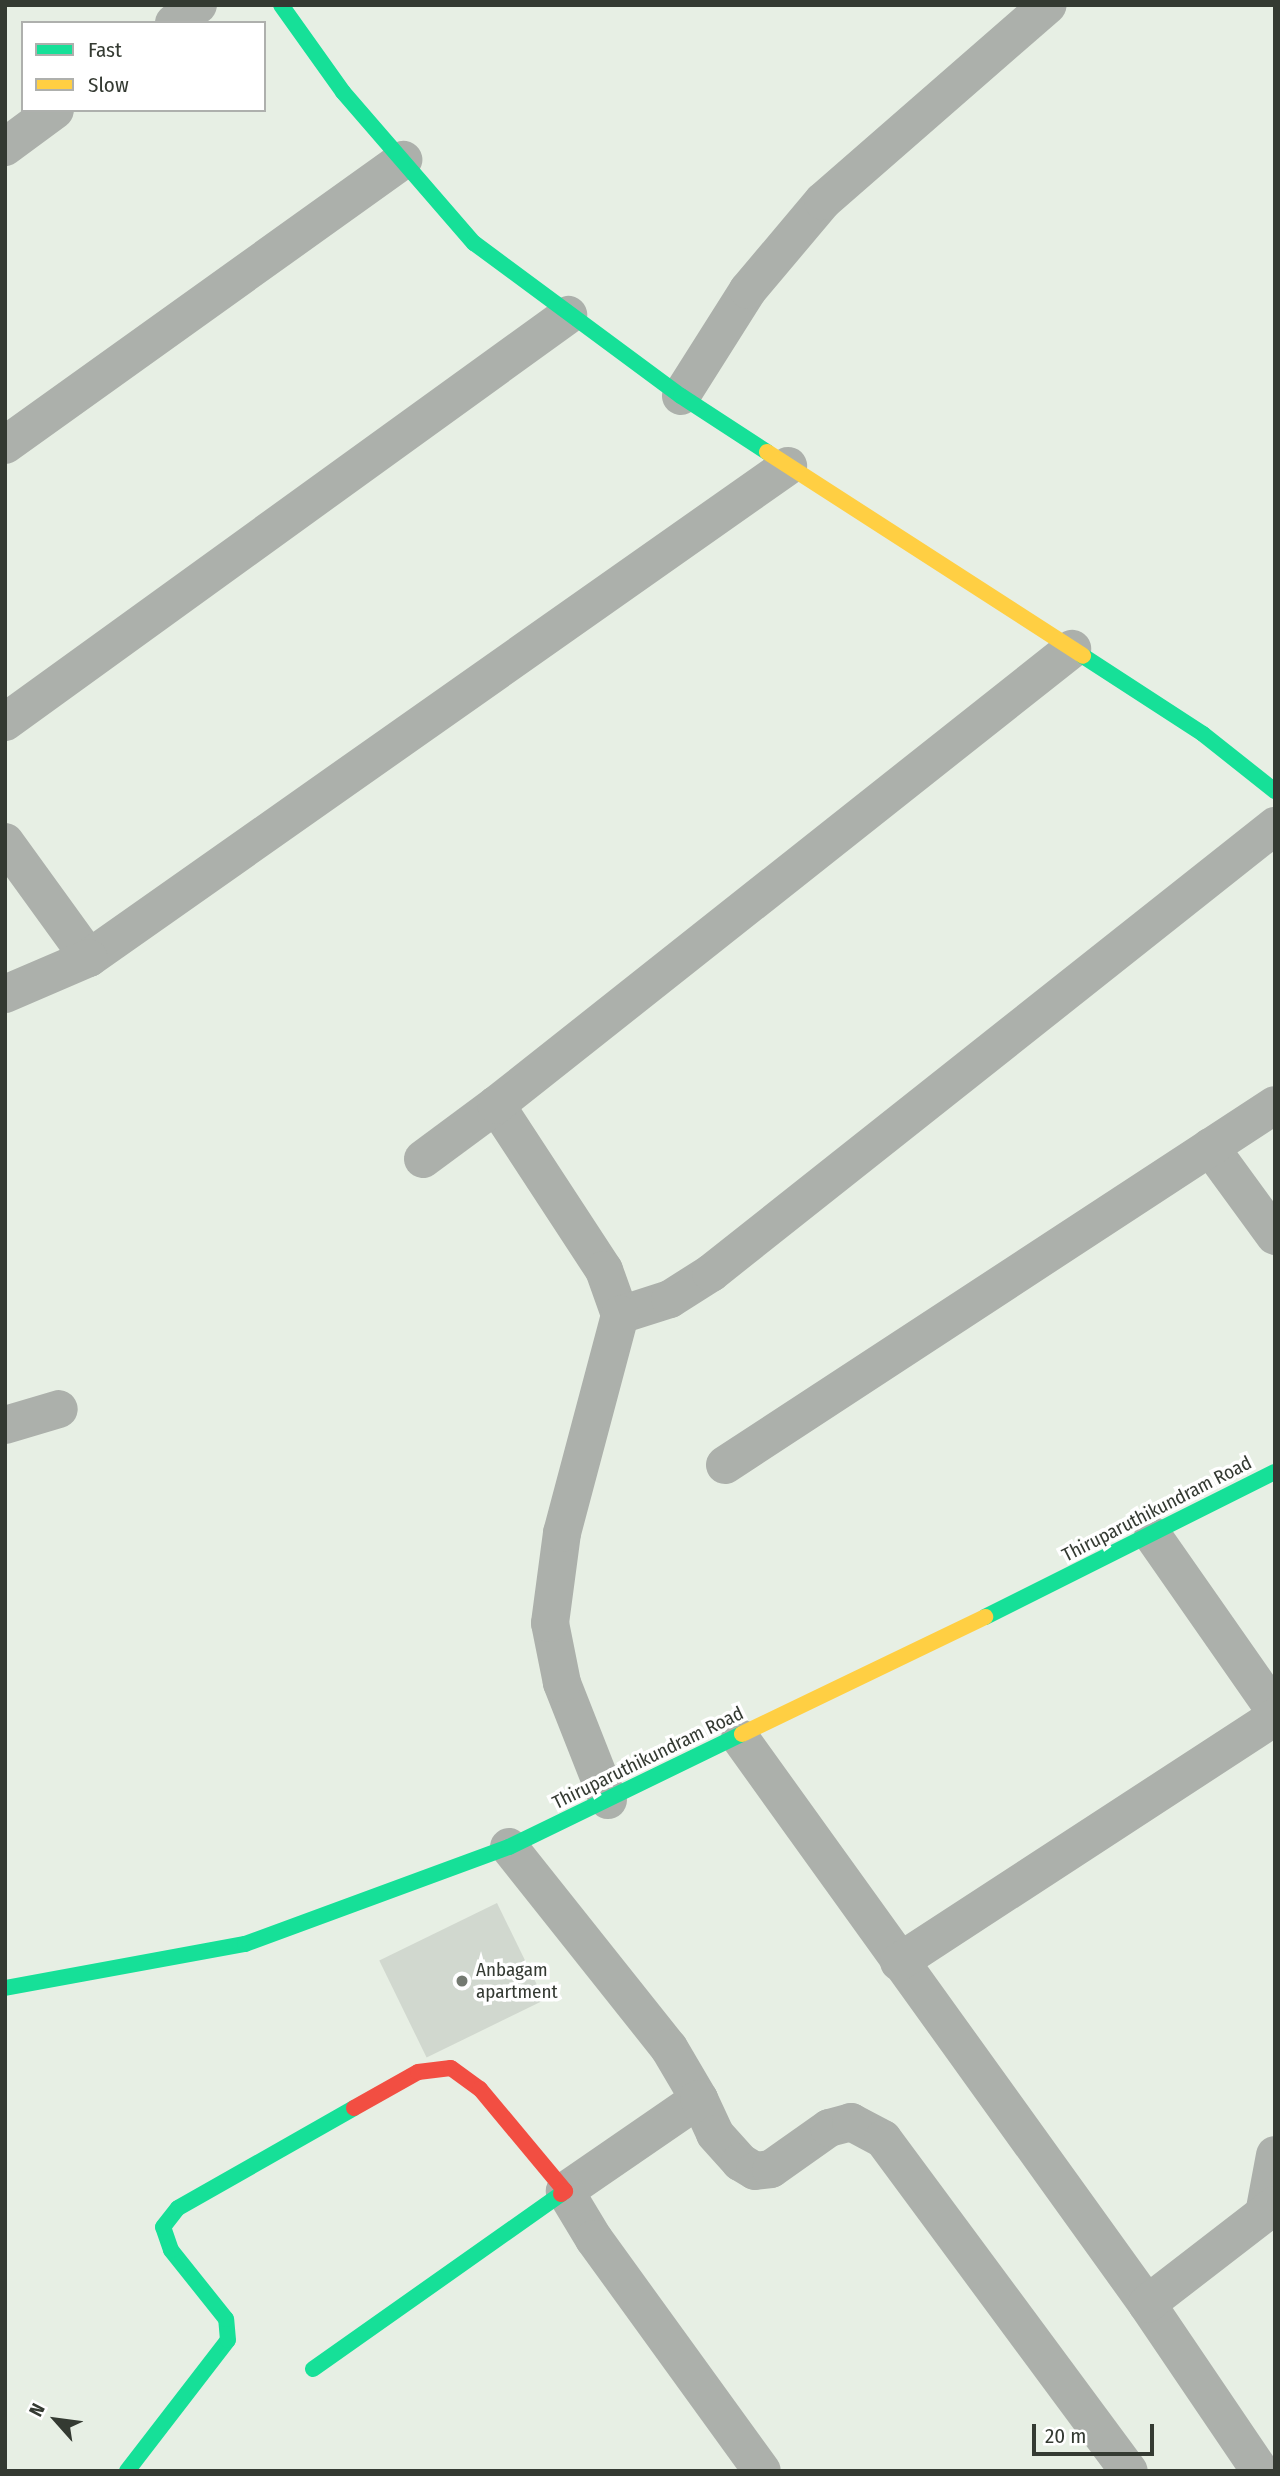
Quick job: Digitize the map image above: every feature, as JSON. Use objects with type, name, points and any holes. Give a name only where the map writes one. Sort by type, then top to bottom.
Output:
[{"type":"street","points":[[177,21],[198,5]]},
{"type":"street","points":[[281,5],[343,92],[474,243],[681,396],[1203,734],[1275,791]]},
{"type":"street","points":[[681,396],[748,290],[823,201],[1048,5]]},
{"type":"street","points":[[5,147],[52,112]]},
{"type":"street","points":[[5,444],[403,160]]},
{"type":"street","points":[[5,722],[568,315]]},
{"type":"street","points":[[5,994],[89,958],[789,466]]},
{"type":"street","points":[[423,1158],[496,1105],[1072,649]]},
{"type":"street","points":[[620,1315],[670,1299],[711,1273],[1275,826]]},
{"type":"street","points":[[5,842],[89,958]]},
{"type":"street","points":[[496,1105],[604,1270],[620,1315],[562,1533],[550,1623],[562,1683],[608,1800]]},
{"type":"street","points":[[725,1465],[1275,1105]]},
{"type":"street","points":[[1210,1147],[1275,1236]]},
{"type":"street","points":[[5,1425],[59,1409]]},
{"type":"street","name":"Thiruparuthikundram Road","points":[[5,1988],[245,1944],[509,1847],[740,1738],[1153,1536],[1275,1472]]},
{"type":"street","points":[[1153,1536],[1275,1711]]},
{"type":"street","points":[[899,1962],[1275,1717]]},
{"type":"street","points":[[740,1738],[1147,2304],[1262,2456]]},
{"type":"street","points":[[509,1847],[669,2048],[680,2074],[699,2099],[715,2134],[740,2162],[755,2171],[771,2169],[830,2128],[851,2122],[883,2139],[1129,2471]]},
{"type":"street","points":[[127,2471],[228,2340],[226,2319],[171,2250],[163,2227],[178,2208],[418,2073],[451,2068],[480,2090],[565,2190],[594,2239],[762,2471]]},
{"type":"street","points":[[313,2369],[565,2190],[699,2099]]},
{"type":"street","points":[[1147,2304],[1269,2210],[1275,2155]]},
{"type":"building","name":"Anbagam apartment","points":[[497,1903],[544,2000],[427,2057],[379,1960]]},
{"type":"traffic: fast","points":[[281,5],[343,92],[474,243],[681,396],[767,452]]},
{"type":"traffic: fast","points":[[1083,656],[1203,734],[1275,791]]},
{"type":"traffic: fast","points":[[985,1617],[1275,1472]]},
{"type":"traffic: fast","points":[[5,1988],[245,1944],[509,1847],[742,1734]]},
{"type":"traffic: fast","points":[[127,2471],[228,2340],[226,2319],[171,2250],[163,2227],[178,2208],[354,2108]]},
{"type":"traffic: fast","points":[[313,2369],[561,2194]]},
{"type":"traffic: slow","points":[[767,452],[1083,656]]},
{"type":"traffic: slow","points":[[742,1734],[985,1617]]},
{"type":"traffic: jam","points":[[354,2108],[418,2072],[451,2068],[480,2089],[565,2191],[561,2194]]},
{"type":"place","name":"Anbagam apartment","points":[[462,1981]]}]
